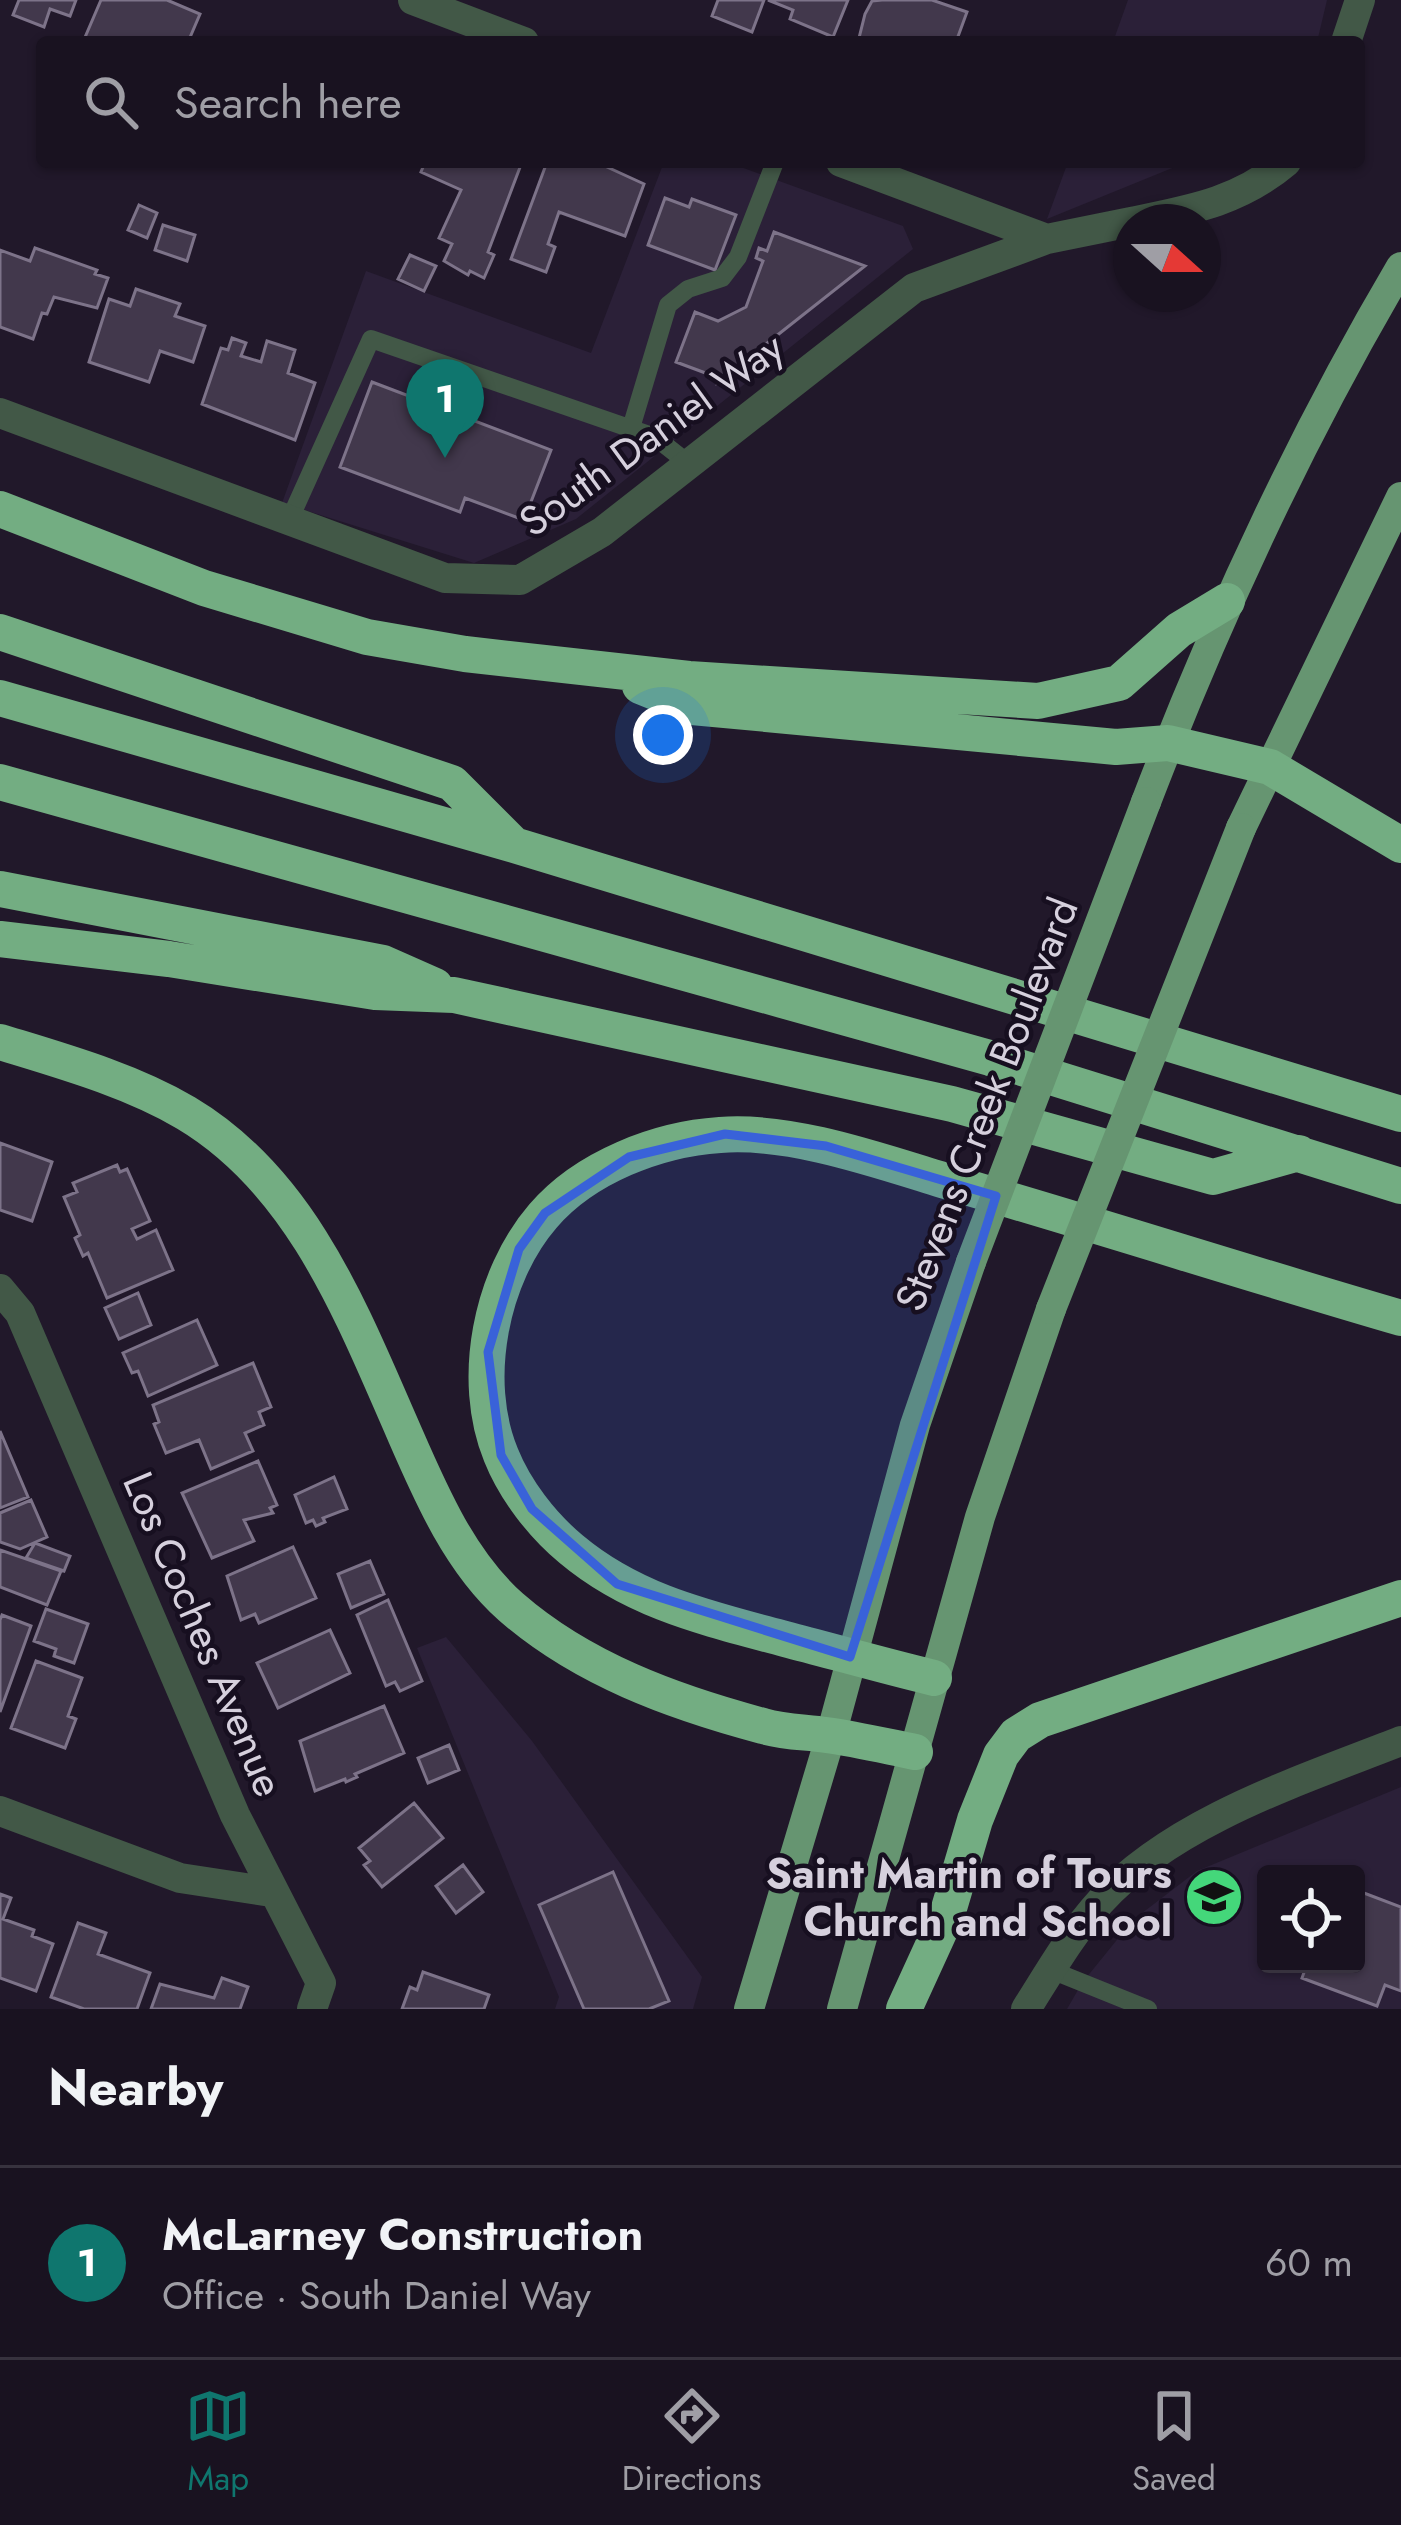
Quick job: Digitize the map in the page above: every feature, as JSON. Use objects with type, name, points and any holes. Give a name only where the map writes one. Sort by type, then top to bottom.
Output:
[{"type":"highway","points":[[0,509],[204,588],[367,637],[604,671],[1038,701],[1119,682],[1179,630],[1227,601]]},
{"type":"highway","points":[[0,632],[452,783],[514,844]]},
{"type":"highway","points":[[604,671],[692,707],[1117,747],[1168,743],[1270,767],[1401,844]]},
{"type":"highway","points":[[0,698],[514,844],[1401,1114]]},
{"type":"highway","points":[[0,782],[990,1058],[1401,1186]]},
{"type":"highway","points":[[0,889],[383,963],[454,994]]},
{"type":"highway","points":[[0,939],[169,958],[374,992],[454,994],[952,1104],[1214,1177],[1299,1153]]},
{"type":"highway","points":[[0,1042],[68,1064],[186,1113],[260,1176],[313,1241],[339,1284],[433,1496],[465,1552],[507,1603],[553,1640],[618,1678],[766,1727],[915,1752]]},
{"type":"highway","points":[[934,1678],[672,1609],[617,1584],[568,1546],[532,1509],[501,1455],[489,1406],[488,1352],[498,1300],[519,1249],[545,1213],[584,1182],[629,1157],[675,1141],[724,1134],[826,1146],[1401,1318]]},
{"type":"highway","points":[[904,2009],[947,1915],[975,1820],[1001,1755],[1016,1735],[1040,1720],[1401,1598]]},
{"type":"main road","name":"Stevens Creek Boulevard","points":[[749,2009],[831,1736],[915,1425],[962,1285],[1168,743],[1227,601],[1318,412],[1401,267]]},
{"type":"main road","points":[[842,2009],[997,1462],[1051,1309],[1241,828],[1401,497]]},
{"type":"street","points":[[413,0],[508,36]]},
{"type":"street","points":[[1348,36],[1360,0]]},
{"type":"street","points":[[857,168],[1047,239]]},
{"type":"street","name":"South Daniel Way","points":[[1207,204],[1258,186],[1279,168]]},
{"type":"street","name":"South Daniel Way","points":[[0,413],[445,578],[520,580],[602,532],[914,288],[1047,239],[1113,226]]},
{"type":"street","name":"Los Coches Avenue","points":[[2,1290],[20,1312],[235,1815],[322,1983],[312,2009]]},
{"type":"street","points":[[1026,2009],[1102,1899],[1140,1866],[1182,1837],[1296,1783],[1401,1741]]},
{"type":"street","points":[[0,1810],[180,1878],[272,1892]]},
{"type":"lane","points":[[631,428],[668,305],[688,290],[722,278],[730,268],[773,168]]},
{"type":"lane","points":[[289,521],[371,339],[655,437],[689,464]]},
{"type":"lane","points":[[1051,1970],[1148,2009]]},
{"type":"highlighted area","points":[[725,1134],[826,1146],[996,1196],[850,1657],[617,1584],[532,1509],[501,1455],[488,1352],[519,1249],[545,1213],[629,1157]]},
{"type":"shaded area","points":[[1128,0],[1327,0],[1318,36],[1115,36]]},
{"type":"shaded area","points":[[662,168],[744,168],[903,226],[913,249],[576,519],[474,563],[282,503],[366,271],[591,353]]},
{"type":"shaded area","points":[[1066,168],[1172,168],[1047,219]]},
{"type":"shaded area","points":[[446,1637],[532,1741],[702,1977],[693,2009],[555,2009],[559,1997],[417,1648]]},
{"type":"shaded area","name":"Saint Martin of Tours Church and School","points":[[1401,1787],[1401,2009],[1067,2009],[1133,1920],[1197,1871]]},
{"type":"building","points":[[19,0],[76,0],[70,16],[50,9],[44,27],[13,15]]},
{"type":"building","points":[[101,0],[167,0],[200,14],[191,36],[86,36]]},
{"type":"building","points":[[718,0],[764,0],[752,32],[712,16]]},
{"type":"building","points":[[768,0],[848,0],[833,36],[790,19],[793,10]]},
{"type":"building","points":[[932,0],[967,12],[958,36],[860,36],[872,1]]},
{"type":"building","points":[[423,168],[520,168],[488,252],[494,255],[484,278],[444,261],[452,244],[439,238],[461,190],[421,172]]},
{"type":"building","points":[[545,168],[609,168],[644,184],[625,236],[559,212],[548,244],[555,247],[546,272],[511,259]]},
{"type":"building","points":[[665,198],[689,207],[692,199],[736,215],[715,270],[648,245]]},
{"type":"building","points":[[139,205],[157,213],[147,238],[128,230]]},
{"type":"building","points":[[163,225],[195,235],[187,261],[155,250]]},
{"type":"building","points":[[774,232],[865,266],[718,382],[719,378],[676,362],[695,312],[718,321],[746,307],[763,261],[756,258],[759,248],[767,251]]},
{"type":"building","points":[[35,248],[108,278],[97,308],[54,297],[33,339],[0,327],[0,250],[30,261]]},
{"type":"building","points":[[410,255],[436,266],[424,291],[398,279]]},
{"type":"building","points":[[136,289],[180,304],[175,316],[205,326],[193,362],[160,351],[149,382],[89,362],[109,299],[130,306]]},
{"type":"building","points":[[232,338],[246,343],[241,356],[261,362],[267,341],[295,350],[288,373],[315,383],[295,440],[202,404],[221,348],[228,350]]},
{"type":"building","points":[[372,382],[551,450],[524,520],[465,498],[460,512],[340,467]]},
{"type":"building","points":[[0,1143],[52,1162],[32,1221],[0,1210]]},
{"type":"building","points":[[117,1165],[120,1172],[127,1169],[150,1221],[132,1229],[137,1239],[156,1230],[173,1270],[107,1298],[88,1253],[83,1256],[75,1238],[80,1235],[64,1197],[77,1192],[73,1183]]},
{"type":"building","points":[[138,1293],[151,1325],[119,1339],[105,1308]]},
{"type":"building","points":[[197,1320],[217,1365],[148,1396],[138,1371],[132,1373],[123,1353]]},
{"type":"building","points":[[253,1363],[271,1407],[259,1412],[264,1425],[245,1433],[253,1451],[211,1469],[199,1440],[166,1453],[154,1424],[159,1422],[153,1405]]},
{"type":"building","points":[[0,1431],[28,1497],[0,1508]]},
{"type":"building","points":[[258,1461],[277,1505],[270,1508],[273,1513],[244,1520],[254,1541],[212,1558],[182,1493]]},
{"type":"building","points":[[334,1477],[347,1509],[323,1518],[325,1522],[316,1526],[313,1520],[306,1523],[295,1495]]},
{"type":"building","points":[[31,1500],[47,1537],[20,1549],[0,1542],[0,1513]]},
{"type":"building","points":[[35,1543],[70,1556],[64,1571],[26,1558]]},
{"type":"building","points":[[293,1547],[316,1598],[259,1623],[255,1614],[241,1620],[227,1576]]},
{"type":"building","points":[[0,1550],[61,1571],[47,1605],[0,1587]]},
{"type":"building","points":[[370,1561],[384,1594],[351,1608],[338,1574]]},
{"type":"building","points":[[388,1600],[422,1681],[400,1691],[395,1682],[386,1686],[357,1615]]},
{"type":"building","points":[[46,1609],[88,1624],[74,1663],[34,1641]]},
{"type":"building","points":[[2,1615],[31,1626],[0,1712],[0,1620]]},
{"type":"building","points":[[330,1630],[350,1673],[278,1708],[257,1663]]},
{"type":"building","points":[[36,1661],[82,1678],[68,1716],[76,1719],[65,1748],[11,1728]]},
{"type":"building","points":[[384,1706],[404,1753],[346,1782],[315,1791],[300,1741]]},
{"type":"building","points":[[449,1745],[459,1770],[428,1783],[418,1758]]},
{"type":"building","points":[[414,1803],[443,1838],[382,1887],[364,1865],[370,1861],[359,1848]]},
{"type":"building","points":[[463,1865],[483,1892],[456,1913],[436,1886]]},
{"type":"building","points":[[613,1872],[669,2001],[649,2009],[584,2009],[539,1905]]},
{"type":"building","points":[[1365,1893],[1401,1907],[1401,1991],[1385,1985],[1377,2006],[1302,1978],[1304,1973],[1365,1973]]},
{"type":"building","points":[[0,1894],[11,1898],[3,1919],[34,1930],[32,1936],[53,1944],[36,1991],[0,1978]]},
{"type":"building","points":[[78,1923],[106,1933],[98,1954],[150,1973],[137,2009],[84,2009],[51,1997]]},
{"type":"building","points":[[423,1972],[489,1995],[484,2009],[402,2009],[410,1987],[417,1990]]},
{"type":"building","points":[[222,1978],[248,1987],[240,2009],[151,2009],[160,1984],[214,1998]]},
{"type":"place","name":"McLarney Construction","points":[[445,458]]},
{"type":"place","name":"Saint Martin of Tours Church and School","points":[[1214,1897]]}]
